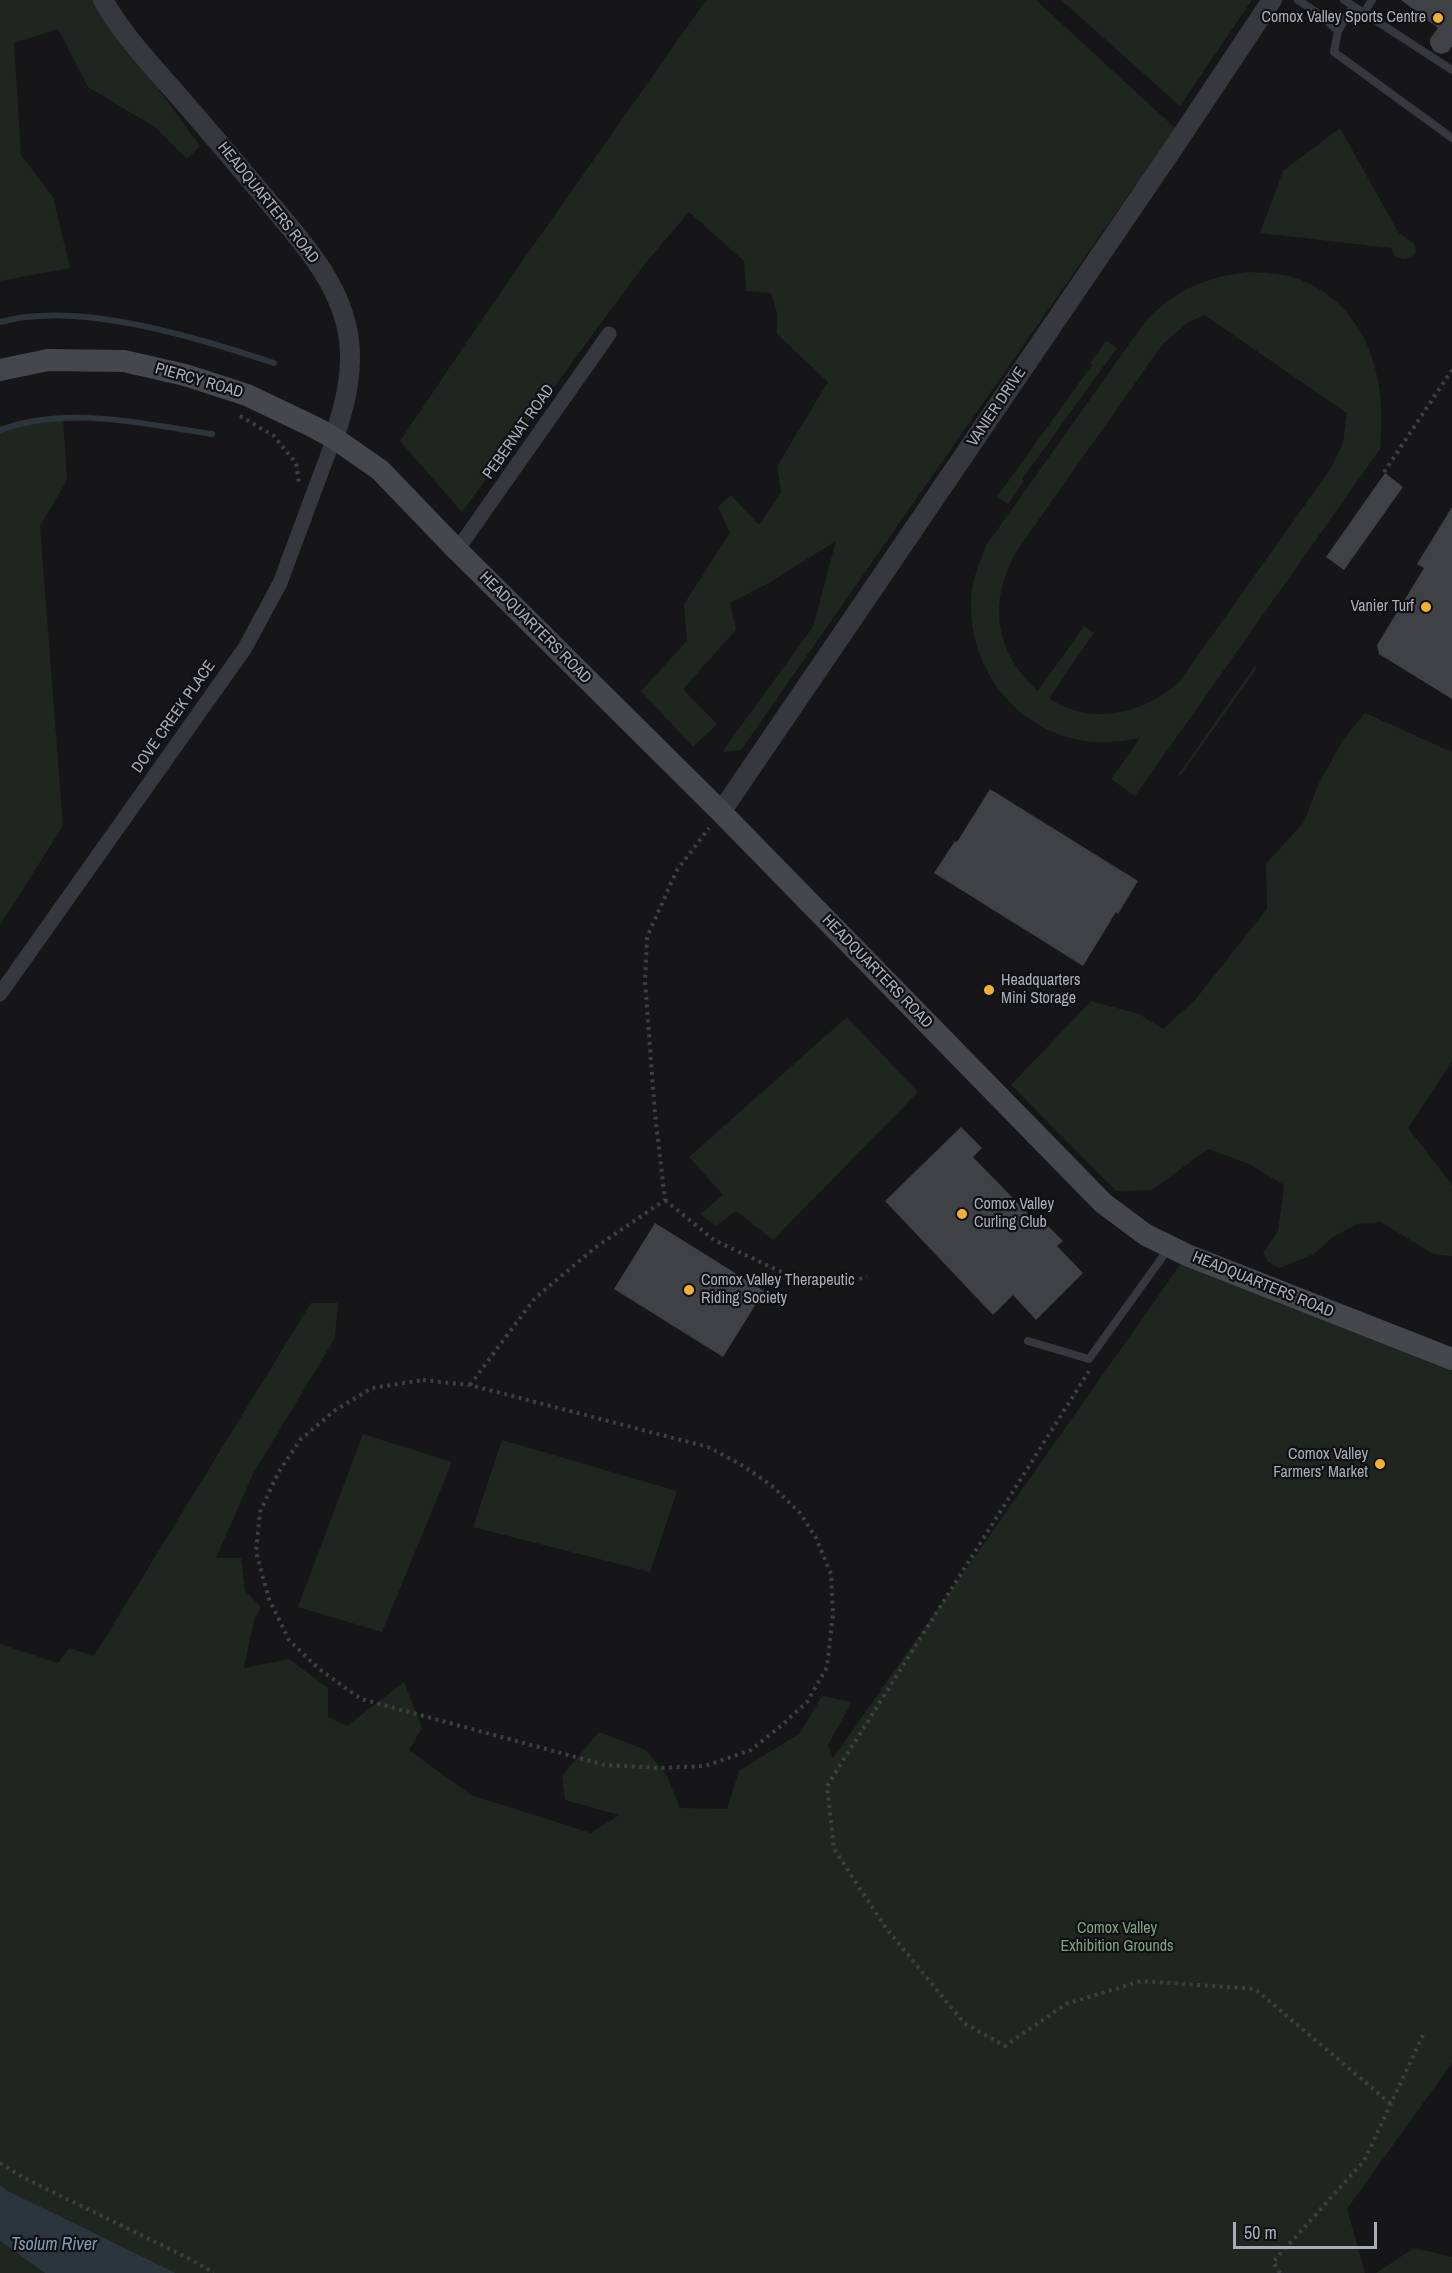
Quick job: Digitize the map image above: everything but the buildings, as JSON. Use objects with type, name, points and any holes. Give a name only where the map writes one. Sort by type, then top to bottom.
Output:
[{"type":"main road","name":"PIERCY ROAD","points":[[0,370],[48,360],[124,361],[186,375],[247,394],[334,438],[380,470]]},
{"type":"main road","name":"HEADQUARTERS ROAD","points":[[380,470],[720,812],[1103,1203],[1146,1235],[1170,1247],[1452,1359]]},
{"type":"street","name":"HEADQUARTERS ROAD","points":[[103,0],[115,21],[270,204],[331,282],[343,313],[349,339],[351,374],[334,438]]},
{"type":"street","name":"VANIER DRIVE","points":[[720,812],[1272,0]]},
{"type":"street","name":"PEBERNAT ROAD","points":[[457,550],[609,334]]},
{"type":"street","name":"DOVE CREEK PLACE","points":[[0,994],[245,648],[280,583],[334,438]]},
{"type":"lane","points":[[1298,0],[1322,16],[1338,31]]},
{"type":"lane","points":[[1344,0],[1452,70]]},
{"type":"lane","points":[[1364,13],[1372,0]]},
{"type":"lane","points":[[1353,6],[1338,31],[1334,52],[1452,138]]},
{"type":"lane","points":[[1028,1341],[1089,1359],[1170,1247]]},
{"type":"path","points":[[1384,472],[1452,370]]},
{"type":"path","points":[[237,415],[274,436],[296,463],[300,489],[308,507]]},
{"type":"path","points":[[720,812],[677,870],[647,937],[645,981],[655,1114],[665,1200],[714,1240],[792,1277],[846,1282],[867,1277]]},
{"type":"path","points":[[470,1385],[535,1298],[596,1247],[665,1200]]},
{"type":"path","points":[[1089,1370],[827,1786],[834,1849],[886,1928],[964,2023],[1005,2046],[1066,2004],[1141,1981],[1255,1989],[1391,2104]]},
{"type":"path","points":[[423,1380],[470,1385],[708,1447],[740,1464],[771,1485],[800,1513],[816,1538],[831,1574],[833,1614],[827,1668],[807,1701],[782,1725],[751,1749],[705,1766],[658,1768],[605,1765],[361,1699],[319,1669],[289,1640],[268,1599],[256,1552],[260,1512],[278,1473],[300,1440],[334,1411],[372,1388],[423,1380]]},
{"type":"path","points":[[1280,2273],[1273,2262],[1364,2161],[1424,2033]]},
{"type":"path","points":[[0,2163],[24,2178],[214,2273]]},
{"type":"green space","points":[[0,0],[97,0],[118,34],[200,146],[187,159],[156,128],[88,87],[58,29],[14,43],[21,155],[53,197],[70,268],[0,281]]},
{"type":"green space","points":[[706,0],[1036,0],[1175,128],[741,750],[722,752],[813,627],[836,541],[767,584],[730,603],[736,630],[683,689],[717,724],[693,747],[641,691],[687,641],[684,604],[730,533],[718,507],[731,495],[759,525],[781,492],[777,466],[828,382],[777,334],[777,313],[771,293],[746,291],[744,261],[689,212],[644,265],[462,512],[400,441],[502,290]]},
{"type":"green space","points":[[1061,0],[1252,0],[1180,106]]},
{"type":"green space","points":[[1340,128],[1398,232],[1414,244],[1416,251],[1411,258],[1403,259],[1395,256],[1391,248],[1260,233],[1283,171]]},
{"type":"green space","points":[[1257,272],[1295,278],[1324,292],[1343,308],[1358,328],[1369,349],[1376,373],[1381,398],[1380,449],[1135,796],[1111,779],[1140,738],[1104,742],[1072,738],[1047,729],[1025,716],[1006,698],[991,677],[980,654],[973,628],[971,601],[973,586],[987,544],[1145,322],[1168,301],[1193,286],[1235,274]],"holes":[[[1204,315],[1347,413],[1343,443],[1331,468],[1179,682],[1149,702],[1116,713],[1082,712],[1065,707],[1049,698],[1094,633],[1084,626],[1038,691],[1023,676],[1004,642],[1000,624],[999,605],[1008,568],[1018,549],[1162,345],[1187,323]]]},
{"type":"green space","points":[[1106,341],[1117,348],[1022,479],[1024,481],[1008,504],[997,497],[1092,365],[1090,363]]},
{"type":"green space","points":[[63,417],[67,480],[40,526],[63,826],[0,925],[0,430],[22,423]]},
{"type":"green space","points":[[1255,666],[1257,668],[1180,776],[1178,775]]},
{"type":"green space","points":[[1365,713],[1452,752],[1452,1061],[1408,1128],[1452,1185],[1452,1256],[1433,1254],[1381,1222],[1357,1224],[1333,1237],[1314,1254],[1280,1268],[1268,1262],[1263,1252],[1278,1232],[1284,1185],[1249,1164],[1208,1149],[1152,1190],[1116,1191],[1011,1085],[1091,1001],[1139,1014],[1163,1029],[1195,1000],[1267,909],[1266,864],[1304,822],[1318,785],[1343,740]]},
{"type":"green space","points":[[847,1017],[918,1092],[773,1240],[736,1211],[716,1226],[700,1214],[723,1195],[689,1157]]},
{"type":"green space","name":"Comox Valley Exhibition Grounds","points":[[1187,1255],[1452,1359],[1452,2063],[1347,2209],[1365,2273],[176,2273],[5,2190],[0,2185],[0,1644],[58,1663],[69,1648],[94,1656],[311,1303],[338,1303],[335,1338],[253,1474],[216,1558],[241,1558],[245,1591],[261,1607],[254,1620],[244,1668],[289,1659],[328,1688],[328,1717],[347,1726],[404,1682],[422,1728],[409,1750],[471,1795],[591,1833],[619,1815],[565,1800],[562,1776],[599,1732],[646,1750],[667,1776],[680,1808],[727,1809],[739,1771],[800,1733],[822,1696],[852,1702],[828,1745],[833,1758]]},
{"type":"green space","points":[[363,1434],[452,1462],[382,1632],[298,1607]]},
{"type":"green space","points":[[502,1440],[677,1491],[650,1572],[473,1527]]},
{"type":"green space","points":[[0,2241],[45,2273],[0,2273]]},
{"type":"green space","points":[[1414,2248],[1452,2257],[1452,2273],[1376,2273]]},
{"type":"water","name":"Tsolum River","points":[[0,2185],[176,2273],[45,2273],[0,2241]]},
{"type":"waterway","points":[[0,322],[31,316],[101,319],[174,333],[274,363]]},
{"type":"waterway","points":[[0,430],[26,423],[78,418],[132,422],[212,434]]},
{"type":"place","name":"Comox Valley Sports Centre","points":[[1438,18]]},
{"type":"place","name":"Vanier Turf","points":[[1426,607]]},
{"type":"place","name":"Headquarters Mini Storage","points":[[989,990]]},
{"type":"place","name":"Comox Valley Curling Club","points":[[962,1214]]},
{"type":"place","name":"Comox Valley Therapeutic Riding Society","points":[[689,1290]]},
{"type":"place","name":"Comox Valley Farmers’ Market","points":[[1380,1464]]}]
